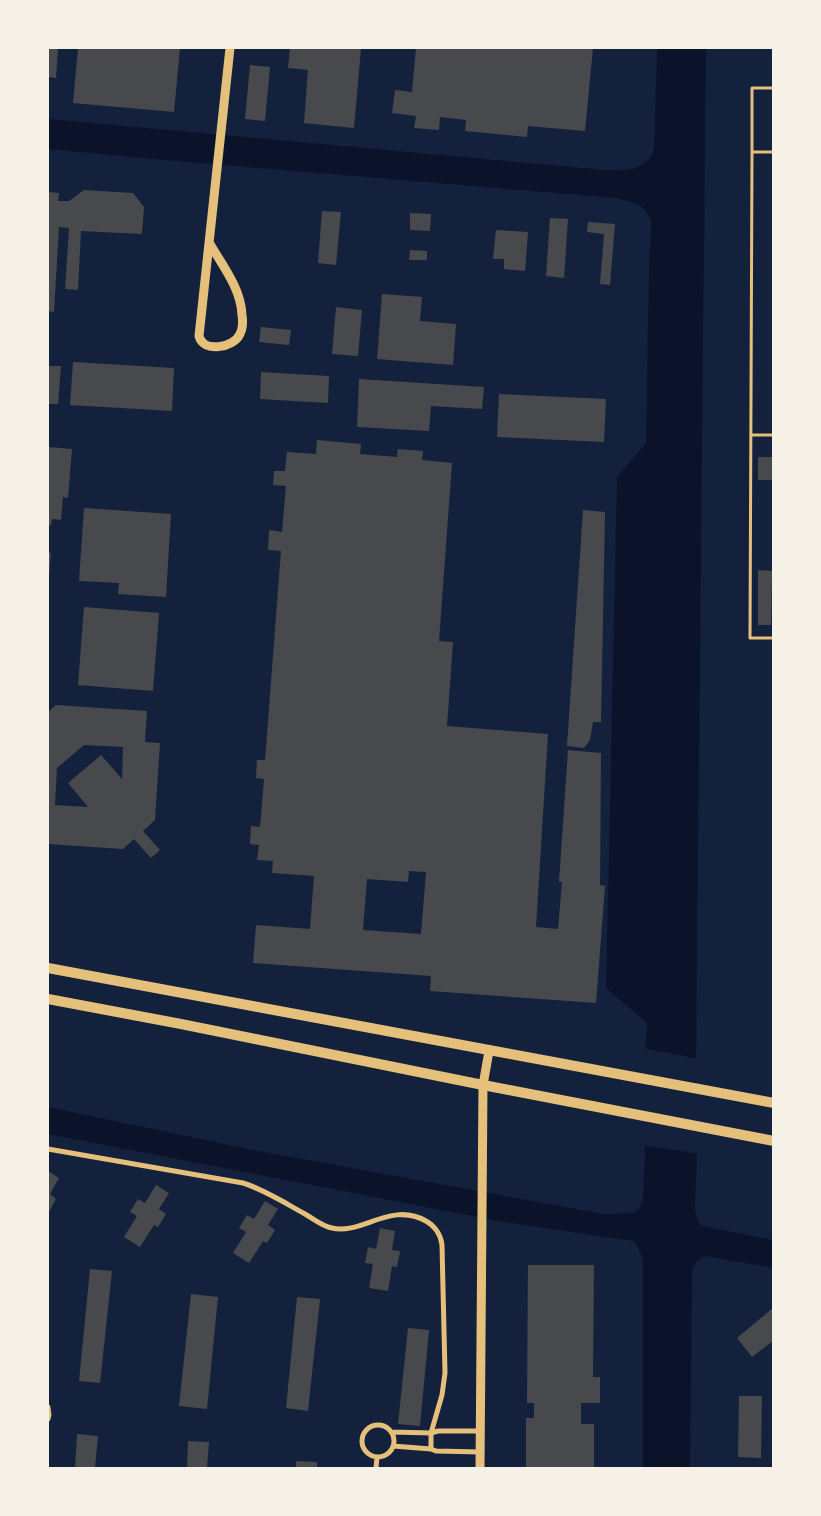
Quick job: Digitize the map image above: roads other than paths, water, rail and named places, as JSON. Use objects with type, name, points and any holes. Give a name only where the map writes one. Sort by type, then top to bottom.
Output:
[{"type":"main road","points":[[48,968],[774,1103]]},
{"type":"main road","points":[[48,999],[774,1141]]},
{"type":"street","points":[[210,244],[230,277],[241,302],[242,312],[242,328],[238,337],[230,344],[218,347],[204,344],[200,341],[199,336],[216,193],[230,48]]},
{"type":"street","points":[[480,1468],[483,1085],[489,1051]]},
{"type":"street","points":[[48,1149],[243,1183],[257,1188],[322,1224],[336,1229],[398,1215],[416,1217],[430,1224],[439,1234],[442,1246],[445,1373],[442,1395],[431,1433],[431,1449]]},
{"type":"street","points":[[48,1406],[48,1419]]},
{"type":"street","points":[[379,1425],[386,1427],[392,1432],[394,1446],[387,1454],[377,1457],[367,1452],[363,1446],[363,1438],[366,1431],[372,1426],[379,1425]]},
{"type":"street","points":[[392,1432],[480,1431]]},
{"type":"street","points":[[394,1446],[436,1451],[480,1452]]},
{"type":"street","points":[[376,1468],[377,1457]]},
{"type":"lane","points":[[774,88],[752,88],[750,638],[774,638]]},
{"type":"lane","points":[[752,152],[774,152]]},
{"type":"lane","points":[[751,435],[774,435]]},
{"type":"water","points":[[657,48],[706,48],[695,1210],[698,1221],[702,1226],[773,1240],[774,1268],[705,1256],[698,1260],[693,1268],[690,1468],[643,1468],[643,1259],[633,1241],[503,1222],[48,1134],[48,1107],[248,1149],[603,1214],[634,1213],[639,1209],[643,1199],[645,1159],[643,1082],[647,1023],[606,988],[617,477],[646,443],[651,220],[642,207],[616,198],[48,149],[48,119],[605,170],[627,170],[646,162],[654,150]]}]
